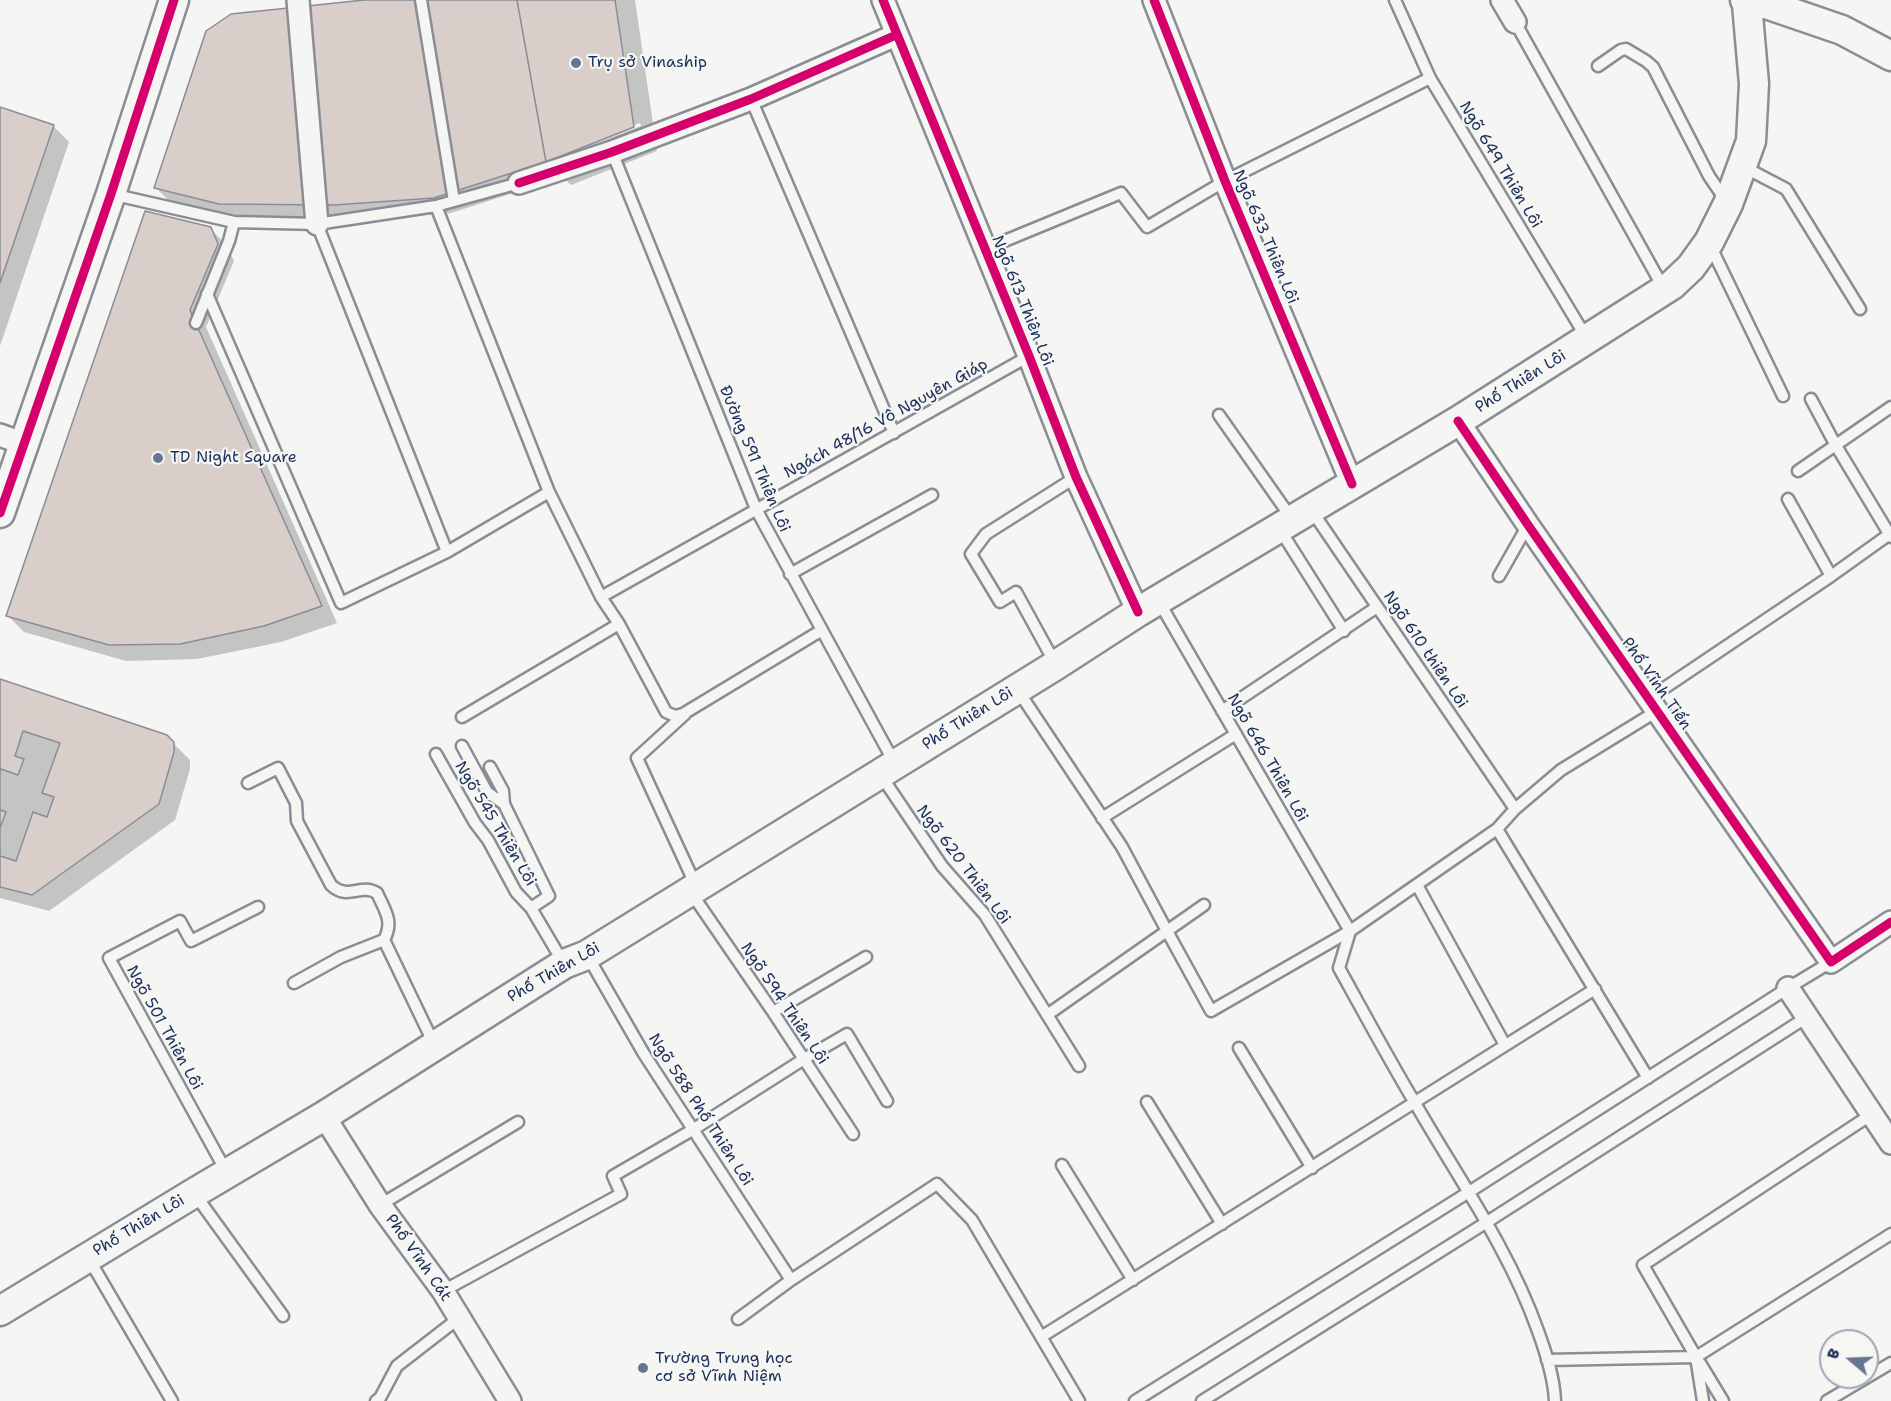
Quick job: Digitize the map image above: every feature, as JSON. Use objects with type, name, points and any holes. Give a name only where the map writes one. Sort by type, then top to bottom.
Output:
[{"type":"main road","points":[[0,513],[12,440],[111,194],[174,0]]},
{"type":"main road","points":[[1757,2],[1842,30],[1891,56]]},
{"type":"main road","name":"Phố Thiên Lôi","points":[[0,1311],[324,1116],[1148,606],[1458,422],[1664,290],[1691,267],[1709,242],[1728,204],[1750,141],[1757,2]]},
{"type":"street","points":[[298,0],[317,224]]},
{"type":"street","name":"Ngõ 613 Thiên Lôi","points":[[883,0],[1029,356],[1076,477],[1148,606]]},
{"type":"street","name":"Ngõ 633 Thiên Lôi","points":[[1154,0],[1225,181],[1352,484]]},
{"type":"street","points":[[1502,0],[1515,22]]},
{"type":"street","points":[[519,183],[612,152],[751,99],[896,35]]},
{"type":"street","name":"Phố Vĩnh Tiến","points":[[1458,422],[1831,962]]},
{"type":"street","points":[[1831,962],[1891,922]]},
{"type":"street","points":[[1788,988],[1891,1143]]},
{"type":"street","name":"Phố Vĩnh Cát","points":[[324,1116],[381,1205],[443,1291],[510,1401]]},
{"type":"lane","points":[[421,0],[454,201]]},
{"type":"lane","name":"Ngõ 649 Thiên Lôi","points":[[1395,0],[1430,78],[1588,340]]},
{"type":"lane","points":[[1515,22],[1664,290]]},
{"type":"lane","points":[[1598,66],[1626,49],[1653,67],[1709,176],[1728,204]]},
{"type":"lane","points":[[985,249],[1121,193],[1147,227],[1225,181],[1430,78]]},
{"type":"lane","points":[[751,99],[894,433]]},
{"type":"lane","name":"Đường 591 Thiên Lôi","points":[[612,152],[756,509],[822,630],[888,769]]},
{"type":"lane","points":[[1742,165],[1786,189],[1860,309]]},
{"type":"lane","points":[[111,194],[234,222],[317,224],[436,206],[519,183]]},
{"type":"lane","points":[[436,206],[549,492],[601,597],[619,624],[666,712],[675,716],[688,711],[822,630]]},
{"type":"lane","points":[[196,323],[229,241],[234,222]]},
{"type":"lane","points":[[317,224],[447,552]]},
{"type":"lane","points":[[1709,242],[1783,396]]},
{"type":"lane","points":[[207,294],[341,603],[447,552],[549,492]]},
{"type":"lane","name":"Ngách 48/16 Vô Nguyên Giáp","points":[[601,597],[1029,356]]},
{"type":"lane","points":[[1017,689],[1122,847],[1211,1011],[1350,931],[1497,829],[1515,809],[1561,770],[1890,535],[1835,444],[1811,399]]},
{"type":"lane","points":[[1798,471],[1891,407]]},
{"type":"lane","points":[[1220,415],[1294,519],[1344,631]]},
{"type":"lane","points":[[1056,665],[1016,592],[1000,602],[971,554],[986,534],[1076,477]]},
{"type":"lane","points":[[790,574],[932,495]]},
{"type":"lane","points":[[1788,499],[1831,576]]},
{"type":"lane","name":"Ngõ 610 thiên Lôi","points":[[1294,519],[1377,608],[1515,809]]},
{"type":"lane","points":[[1499,576],[1528,525]]},
{"type":"lane","name":"Ngõ 646 Thiên Lôi","points":[[1148,606],[1222,711],[1350,931]]},
{"type":"lane","points":[[1222,711],[1377,608]]},
{"type":"lane","points":[[462,717],[619,624]]},
{"type":"lane","name":"Ngõ 594 Thiên Lôi","points":[[688,711],[637,758],[693,889],[853,1134]]},
{"type":"lane","points":[[1102,818],[1236,734]]},
{"type":"lane","name":"Ngõ 545 Thiên Lôi","points":[[462,746],[487,792],[504,804],[549,896],[531,908]]},
{"type":"lane","name":"Ngõ 545 Thiên Lôi","points":[[436,754],[475,823],[488,840],[516,892],[575,959]]},
{"type":"lane","points":[[490,767],[503,791],[504,804]]},
{"type":"lane","points":[[248,783],[278,768],[296,803],[297,822],[331,885],[338,891],[348,893],[366,889],[377,893],[390,923],[384,940],[340,957],[294,983]]},
{"type":"lane","name":"Ngõ 620 Thiên Lôi","points":[[888,769],[942,866],[985,915],[1079,1066]]},
{"type":"lane","points":[[1497,829],[1648,1078]]},
{"type":"lane","points":[[1417,885],[1505,1046]]},
{"type":"lane","points":[[1047,1015],[1204,905]]},
{"type":"lane","name":"Ngõ 501 Thiên Lôi","points":[[227,1173],[109,958],[180,921],[191,941],[258,908]]},
{"type":"lane","points":[[1350,931],[1339,968],[1414,1103],[1487,1222],[1526,1298],[1547,1360],[1555,1391],[1555,1401]]},
{"type":"lane","points":[[384,940],[435,1046]]},
{"type":"lane","points":[[773,1012],[866,957]]},
{"type":"lane","name":"Ngõ 588 Phố Thiên Lôi","points":[[575,959],[644,1054],[791,1280]]},
{"type":"lane","points":[[1135,1401],[1831,962]]},
{"type":"lane","points":[[1041,1337],[1595,989]]},
{"type":"lane","points":[[1208,1399],[1807,1017]]},
{"type":"lane","points":[[443,1291],[621,1194],[613,1176],[694,1129],[847,1034],[887,1101]]},
{"type":"lane","points":[[1239,1048],[1312,1168]]},
{"type":"lane","points":[[1147,1102],[1222,1224]]},
{"type":"lane","points":[[1723,1401],[1643,1265],[1872,1114]]},
{"type":"lane","points":[[381,1205],[518,1122]]},
{"type":"lane","points":[[1062,1165],[1133,1280]]},
{"type":"lane","points":[[738,1319],[791,1280],[937,1184],[972,1220],[1079,1401]]},
{"type":"lane","points":[[194,1193],[284,1316]]},
{"type":"lane","points":[[1547,1360],[1696,1357],[1891,1234]]},
{"type":"lane","points":[[88,1258],[172,1401]]},
{"type":"lane","points":[[376,1401],[380,1398],[397,1366],[459,1318]]},
{"type":"lane","points":[[1696,1357],[1703,1401]]},
{"type":"lane","points":[[1827,1401],[1891,1363]]},
{"type":"building","points":[[364,0],[517,0],[546,162],[434,198],[334,205],[219,204],[154,188],[206,31],[231,14]]},
{"type":"building","name":"Trụ sở Vinaship","points":[[517,0],[615,0],[634,127],[546,162]]},
{"type":"building","points":[[0,107],[54,125],[0,283]]},
{"type":"building","name":"TD Night Square","points":[[145,211],[211,227],[218,244],[190,310],[322,606],[264,626],[180,644],[109,645],[6,616]]},
{"type":"building","points":[[0,679],[167,735],[174,742],[174,752],[159,804],[32,895],[0,887]]},
{"type":"building","points":[[23,731],[60,743],[42,793],[54,797],[47,817],[33,812],[16,861],[0,856],[0,828],[6,812],[0,810],[0,772],[1,769],[18,775],[24,759],[15,756]]},
{"type":"cycle path","points":[[0,513],[111,194],[174,0]]},
{"type":"cycle path","points":[[883,0],[1029,356],[1076,477],[1138,612]]},
{"type":"cycle path","points":[[1154,0],[1225,181],[1352,484]]},
{"type":"cycle path","points":[[519,183],[612,152],[751,99],[896,35]]},
{"type":"cycle path","points":[[1458,421],[1831,962],[1891,922]]},
{"type":"place","name":"Trụ sở Vinaship","points":[[576,63]]},
{"type":"place","name":"TD Night Square","points":[[158,458]]},
{"type":"place","name":"Trường Trung học cơ sở Vĩnh Niệm","points":[[643,1368]]}]
